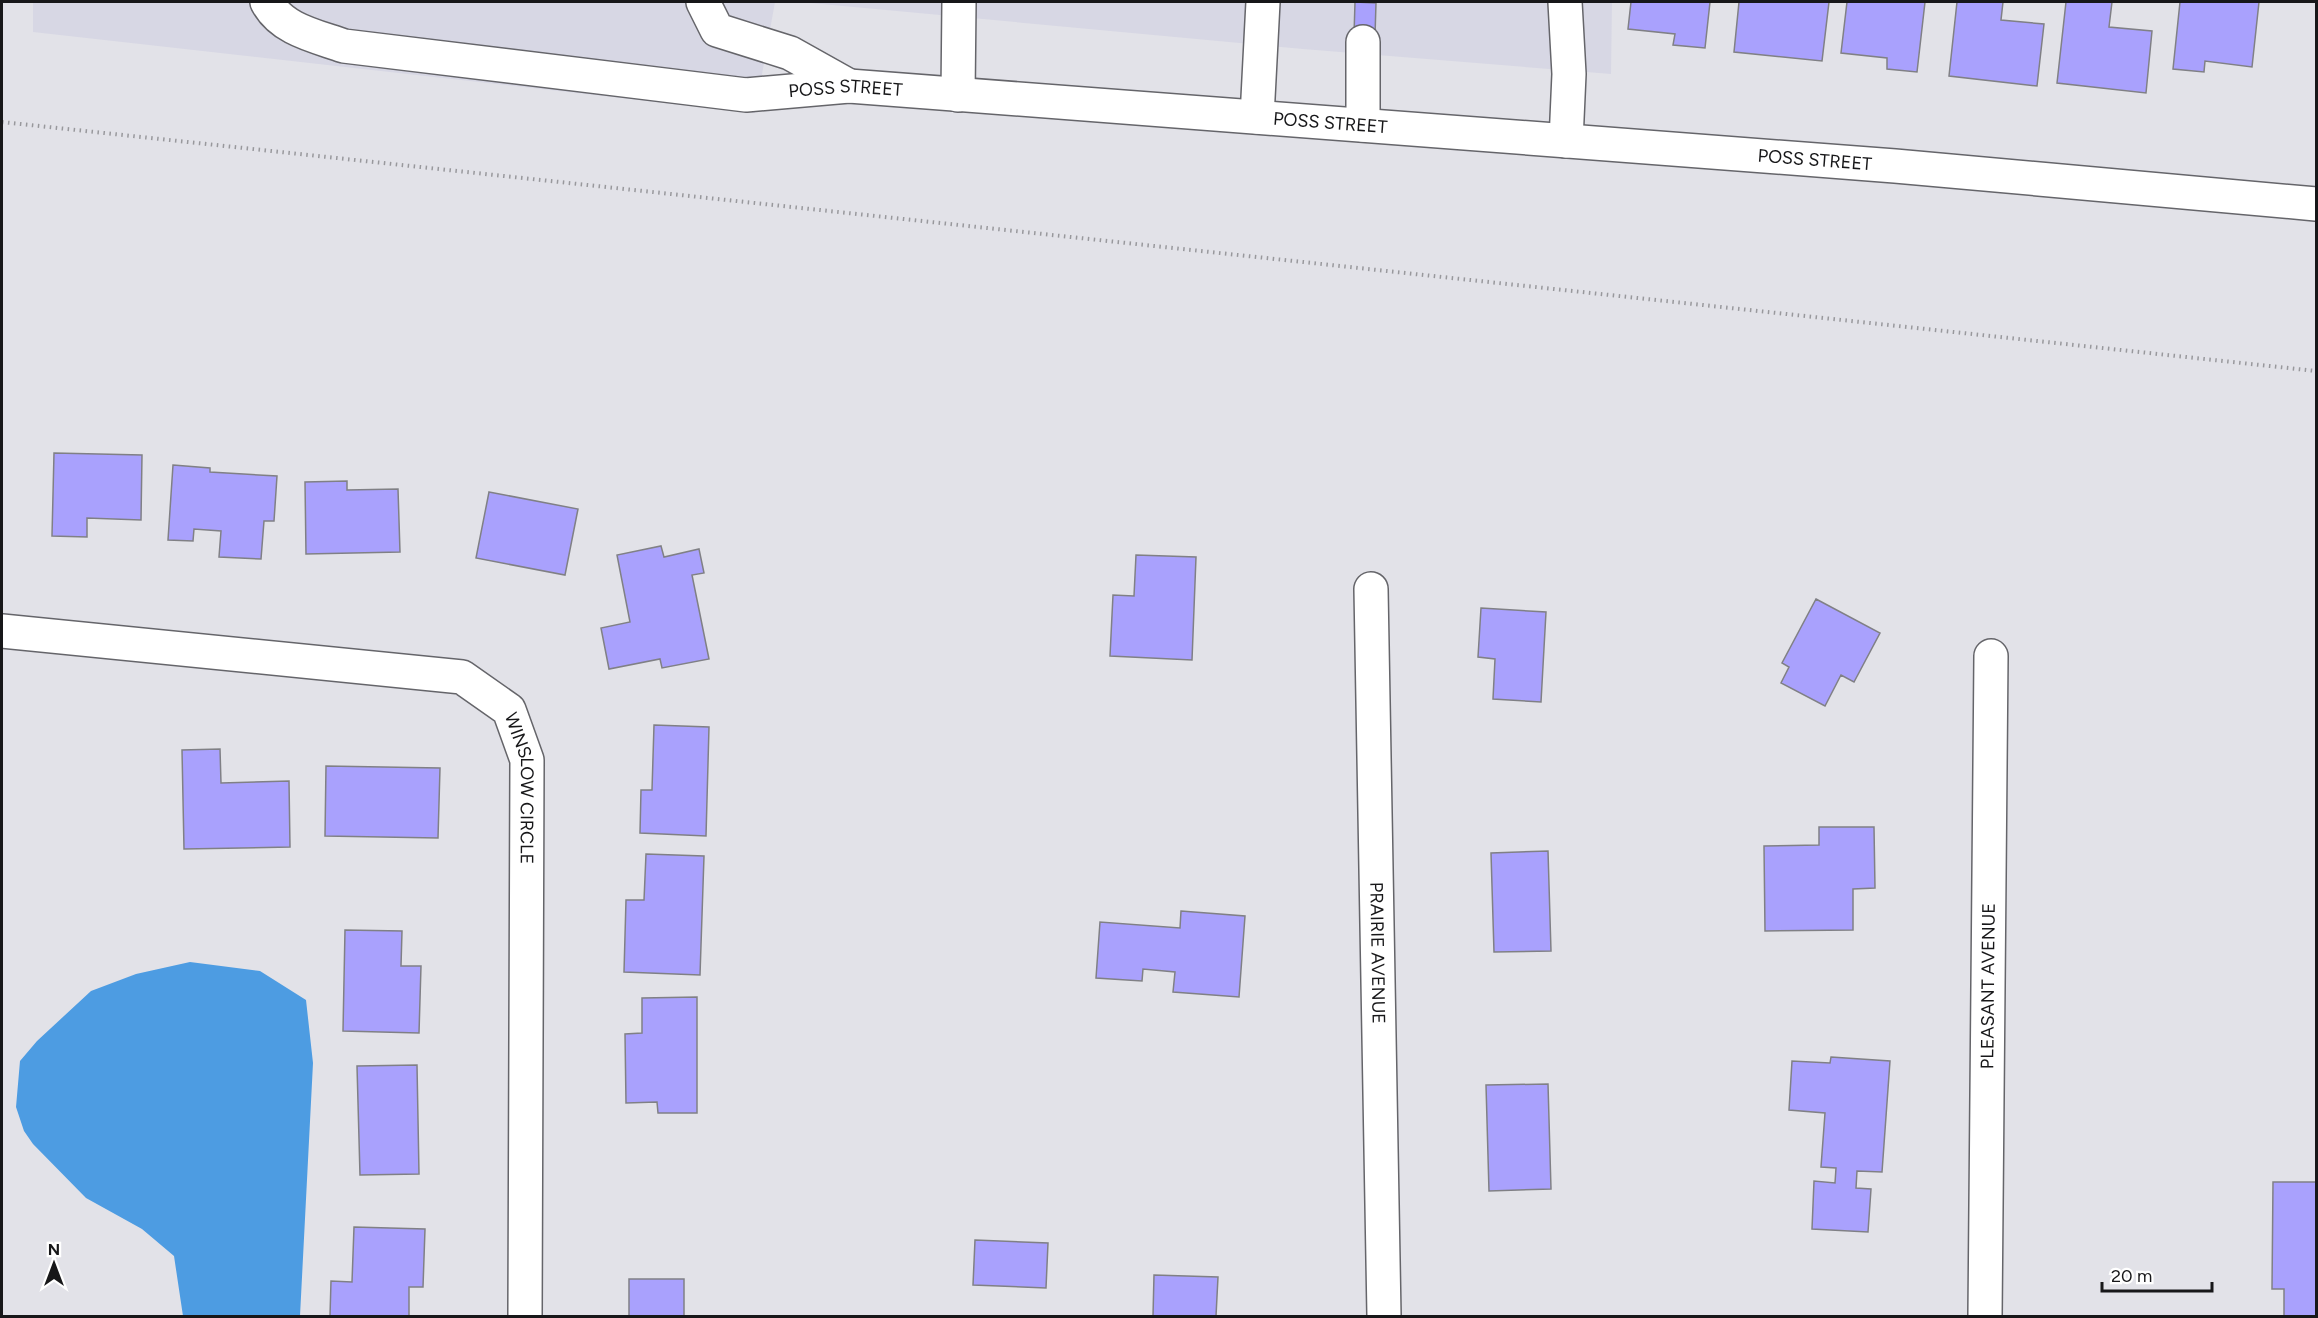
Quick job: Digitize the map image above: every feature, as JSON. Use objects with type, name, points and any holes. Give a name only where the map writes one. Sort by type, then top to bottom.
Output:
[{"type":"street","name":"POSS STREET","points":[[267,2],[275,17],[296,29],[344,46],[746,95],[849,86],[1895,166],[2316,204]]},
{"type":"street","points":[[704,2],[717,30],[790,53],[849,86]]},
{"type":"street","points":[[958,95],[959,2]]},
{"type":"street","points":[[1257,117],[1263,2]]},
{"type":"street","points":[[1565,2],[1569,74],[1566,141]]},
{"type":"street","points":[[1363,42],[1363,125]]},
{"type":"street","name":"PRAIRIE AVENUE","points":[[1371,589],[1384,1317]]},
{"type":"street","name":"WINSLOW CIRCLE","points":[[2,631],[462,677],[509,710],[527,760],[525,1317]]},
{"type":"street","name":"PLEASANT AVENUE","points":[[1985,1317],[1991,656]]},
{"type":"path","points":[[2,122],[2316,371]]},
{"type":"shaded area","points":[[33,2],[775,2],[755,113],[33,32]]},
{"type":"shaded area","points":[[800,2],[1612,2],[1611,74],[1303,49]]},
{"type":"water","points":[[190,962],[260,971],[306,1000],[313,1063],[300,1316],[183,1316],[174,1256],[142,1229],[86,1198],[33,1144],[24,1131],[16,1107],[20,1061],[37,1041],[91,991],[136,974]]},
{"type":"building","points":[[1355,2],[1376,3],[1375,36],[1354,35]]},
{"type":"building","points":[[1631,2],[1710,2],[1705,48],[1673,45],[1675,34],[1628,29]]},
{"type":"building","points":[[1739,2],[1829,2],[1822,61],[1734,52]]},
{"type":"building","points":[[1847,2],[1925,2],[1917,72],[1887,69],[1887,58],[1841,53]]},
{"type":"building","points":[[1957,2],[2003,2],[2001,20],[2044,24],[2037,86],[1949,76]]},
{"type":"building","points":[[2066,2],[2112,2],[2109,27],[2152,31],[2146,93],[2057,83]]},
{"type":"building","points":[[2180,2],[2259,2],[2252,67],[2205,61],[2204,72],[2173,69]]},
{"type":"building","points":[[54,453],[142,455],[141,520],[87,518],[87,537],[52,536]]},
{"type":"building","points":[[173,465],[210,468],[210,472],[277,476],[274,521],[264,521],[261,559],[219,557],[221,531],[194,529],[193,541],[168,540]]},
{"type":"building","points":[[347,481],[347,490],[398,489],[400,552],[306,554],[305,482]]},
{"type":"building","points":[[489,492],[578,509],[565,575],[476,558]]},
{"type":"building","points":[[661,546],[664,557],[699,549],[704,573],[692,575],[709,659],[662,668],[660,659],[609,669],[601,628],[630,622],[617,555]]},
{"type":"building","points":[[1136,555],[1196,557],[1192,660],[1110,656],[1113,595],[1134,596]]},
{"type":"building","points":[[1816,599],[1880,633],[1854,682],[1841,675],[1825,706],[1781,683],[1789,667],[1782,663]]},
{"type":"building","points":[[1481,608],[1546,612],[1541,702],[1493,699],[1495,659],[1478,657]]},
{"type":"building","points":[[654,725],[709,727],[706,836],[640,833],[641,790],[652,790]]},
{"type":"building","points":[[220,749],[221,783],[289,781],[290,847],[184,849],[182,750]]},
{"type":"building","points":[[326,766],[440,768],[438,838],[325,836]]},
{"type":"building","points":[[1819,827],[1874,827],[1875,888],[1853,889],[1853,930],[1765,931],[1764,846],[1819,845]]},
{"type":"building","points":[[1548,851],[1551,951],[1494,952],[1491,853]]},
{"type":"building","points":[[646,854],[704,856],[700,975],[624,972],[626,900],[644,900]]},
{"type":"building","points":[[1181,911],[1245,916],[1239,997],[1173,992],[1175,972],[1143,969],[1142,981],[1096,978],[1100,922],[1180,928]]},
{"type":"building","points":[[345,930],[402,931],[401,966],[421,966],[419,1033],[343,1031]]},
{"type":"building","points":[[697,997],[697,1113],[658,1113],[657,1102],[626,1103],[625,1034],[642,1033],[642,998]]},
{"type":"building","points":[[1831,1057],[1890,1061],[1882,1172],[1857,1171],[1856,1188],[1871,1189],[1868,1232],[1812,1229],[1814,1181],[1835,1183],[1836,1168],[1821,1167],[1825,1113],[1789,1110],[1792,1061],[1830,1063]]},
{"type":"building","points":[[417,1065],[419,1174],[360,1175],[357,1066]]},
{"type":"building","points":[[1548,1084],[1551,1189],[1489,1191],[1486,1085]]},
{"type":"building","points":[[2273,1182],[2316,1182],[2316,1316],[2284,1316],[2284,1289],[2272,1289]]},
{"type":"building","points":[[354,1227],[425,1229],[423,1287],[409,1287],[409,1316],[330,1316],[331,1281],[352,1282]]},
{"type":"building","points":[[975,1240],[1048,1243],[1046,1288],[973,1285]]},
{"type":"building","points":[[1154,1275],[1218,1277],[1216,1316],[1153,1316]]},
{"type":"building","points":[[629,1279],[684,1279],[684,1316],[629,1316]]}]
